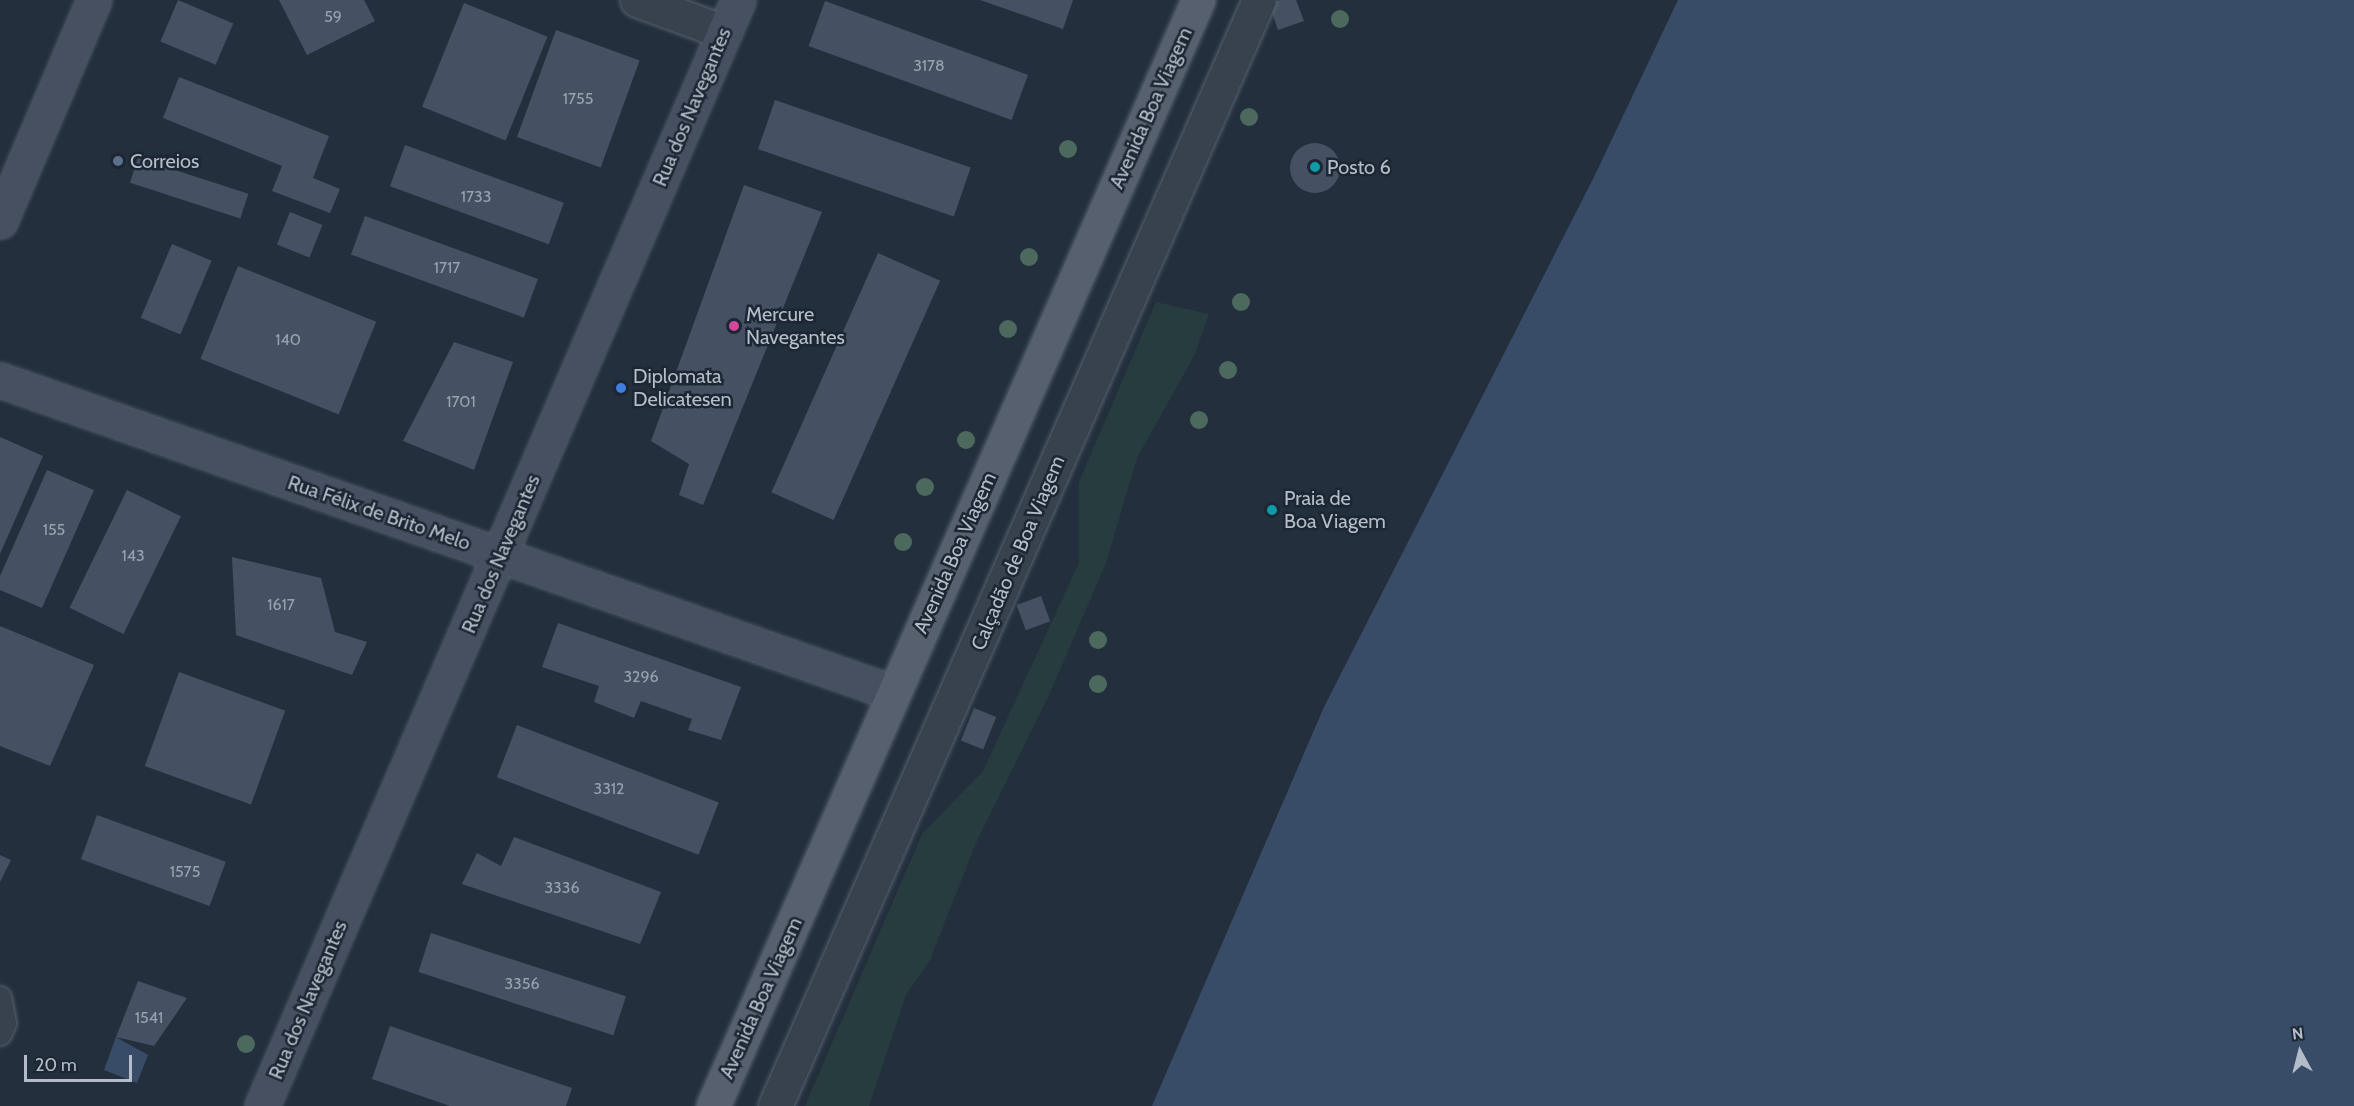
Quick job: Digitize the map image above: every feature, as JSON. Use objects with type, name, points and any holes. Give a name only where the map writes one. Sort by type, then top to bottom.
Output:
[{"type":"main road","points":[[0,222],[94,0]]},
{"type":"main road","name":"Rua dos Navegantes","points":[[262,1106],[738,0]]},
{"type":"main road","name":"Avenida Boa Viagem","points":[[713,1106],[1198,0]]},
{"type":"main road","name":"Rua Félix de Brito Melo","points":[[0,380],[894,693]]},
{"type":"street","points":[[637,0],[724,32]]},
{"type":"street","name":"Calçadão de Boa Viagem","points":[[775,1106],[1259,0]]},
{"type":"lane","points":[[0,997],[5,1023],[0,1034]]},
{"type":"green space","points":[[1156,302],[1209,314],[1194,356],[1137,458],[1106,563],[1049,695],[976,843],[930,960],[906,995],[869,1106],[805,1106],[922,834],[983,771],[1079,563],[1079,482]]},
{"type":"water","points":[[1678,0],[2354,0],[2354,1106],[1152,1106],[1324,707],[1594,177]]},
{"type":"water","points":[[116,1037],[148,1055],[137,1083],[104,1070]]},
{"type":"building","points":[[178,0],[233,23],[216,65],[160,41]]},
{"type":"building","points":[[279,0],[364,0],[375,21],[307,55]]},
{"type":"building","points":[[980,0],[1073,0],[1063,29]]},
{"type":"building","points":[[1280,0],[1296,0],[1304,21],[1278,30],[1269,4]]},
{"type":"building","points":[[825,1],[1028,75],[1012,120],[809,46]]},
{"type":"building","points":[[464,3],[547,37],[505,141],[422,107]]},
{"type":"building","points":[[556,30],[640,60],[601,168],[517,137]]},
{"type":"building","points":[[179,77],[329,136],[313,178],[340,189],[330,213],[272,191],[282,166],[163,118]]},
{"type":"building","points":[[775,100],[971,167],[954,217],[758,149]]},
{"type":"building","name":"Posto 6","points":[[1315,143],[1324,145],[1335,154],[1340,168],[1338,177],[1329,188],[1315,193],[1306,191],[1295,182],[1290,168],[1292,159],[1301,148]]},
{"type":"building","points":[[405,145],[564,203],[549,244],[390,186]]},
{"type":"building","points":[[138,158],[248,194],[240,219],[130,183]]},
{"type":"building","name":"Mercure Navegantes","points":[[744,185],[822,212],[703,505],[679,495],[689,464],[651,441]]},
{"type":"building","points":[[290,212],[322,225],[309,258],[277,244]]},
{"type":"building","points":[[365,216],[538,279],[524,317],[351,255]]},
{"type":"building","points":[[172,244],[212,261],[180,334],[141,318]]},
{"type":"building","points":[[878,253],[940,281],[834,520],[771,492]]},
{"type":"building","points":[[238,266],[376,322],[339,415],[201,359]]},
{"type":"building","points":[[454,342],[513,362],[474,470],[403,441]]},
{"type":"building","points":[[0,437],[43,456],[0,554]]},
{"type":"building","points":[[47,470],[94,490],[42,608],[0,590],[0,576]]},
{"type":"building","points":[[127,490],[181,516],[124,634],[70,608]]},
{"type":"building","points":[[232,557],[321,578],[335,632],[367,642],[352,675],[236,635]]},
{"type":"building","points":[[1041,596],[1050,621],[1026,630],[1017,605]]},
{"type":"building","points":[[558,623],[741,687],[721,740],[688,730],[692,719],[641,701],[634,718],[594,702],[599,686],[542,667]]},
{"type":"building","points":[[0,626],[94,665],[50,766],[0,746]]},
{"type":"building","points":[[179,672],[285,711],[251,805],[145,766]]},
{"type":"building","points":[[974,708],[996,717],[983,749],[961,740]]},
{"type":"building","points":[[517,725],[719,802],[699,855],[497,777]]},
{"type":"building","points":[[97,815],[226,862],[210,906],[81,859]]},
{"type":"building","points":[[514,837],[661,892],[640,944],[462,884],[477,853],[501,866]]},
{"type":"building","points":[[0,855],[11,860],[0,882]]},
{"type":"building","points":[[431,933],[626,996],[613,1035],[418,972]]},
{"type":"building","points":[[138,981],[187,998],[154,1046],[116,1037]]},
{"type":"building","points":[[390,1026],[572,1088],[566,1106],[450,1106],[372,1079]]},
{"type":"place","name":"Correios","points":[[118,161]]},
{"type":"place","name":"Posto 6","points":[[1315,167]]},
{"type":"place","name":"Mercure Navegantes","points":[[734,326]]},
{"type":"place","name":"Diplomata Delicatesen","points":[[621,388]]},
{"type":"place","name":"Praia de Boa Viagem","points":[[1272,510]]}]
